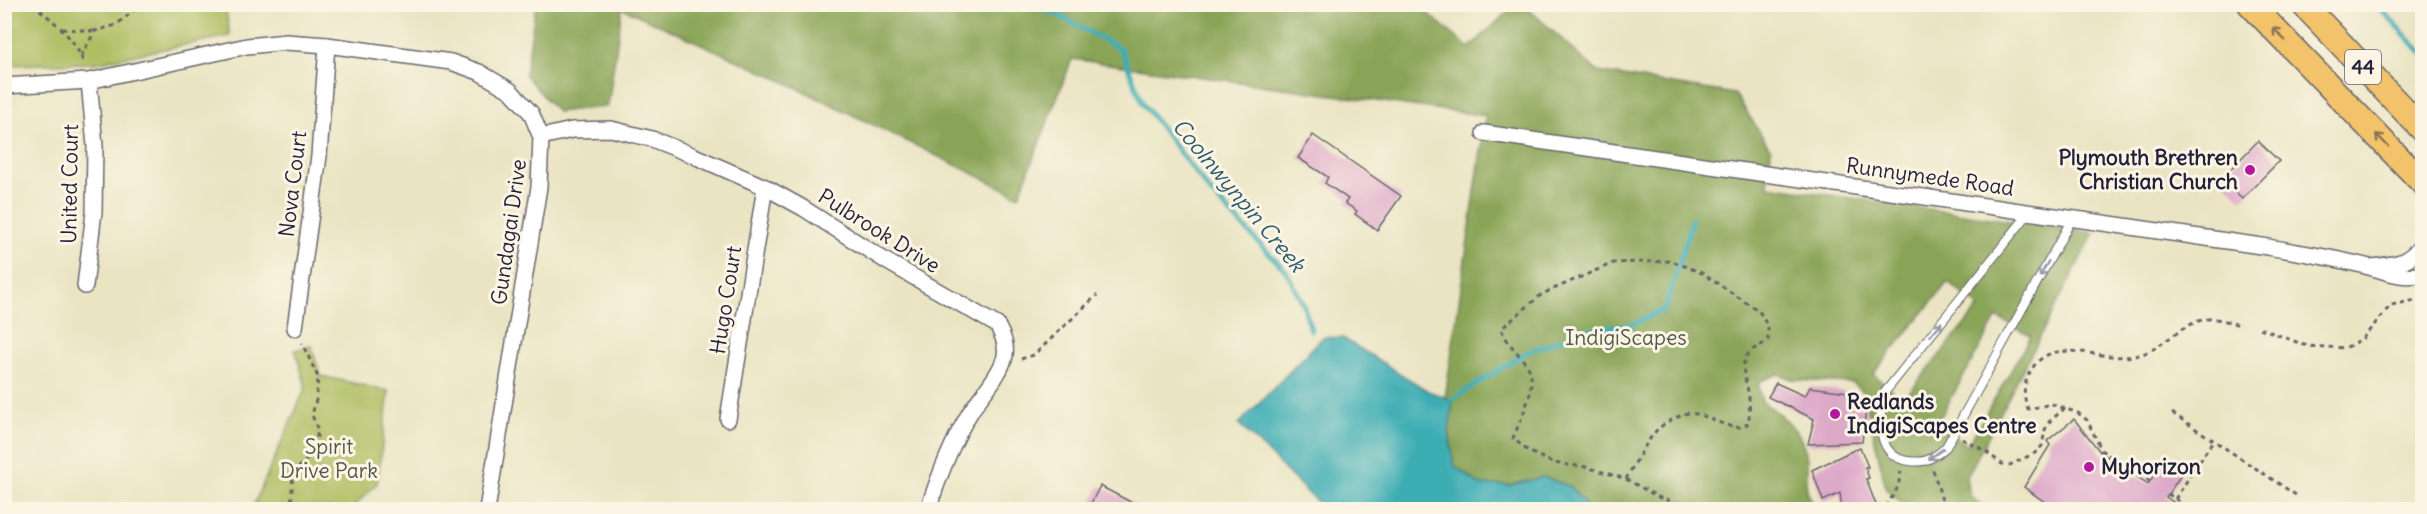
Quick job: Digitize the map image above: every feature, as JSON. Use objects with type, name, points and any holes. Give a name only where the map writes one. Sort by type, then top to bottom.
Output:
[{"type":"main road","name":"44","points":[[2250,4],[2422,182]]},
{"type":"main road","name":"44","points":[[2303,4],[2422,129]]},
{"type":"street","name":"Gundagai Drive","points":[[4,86],[89,81],[247,46],[286,42],[327,45],[451,62],[479,72],[511,91],[531,113],[541,137],[539,187],[487,510]]},
{"type":"street","name":"Nova Court","points":[[295,327],[319,156],[327,45]]},
{"type":"street","name":"United Court","points":[[85,286],[94,212],[95,146],[89,81]]},
{"type":"street","name":"Pulbrook Drive","points":[[541,137],[572,130],[611,129],[652,139],[765,187],[938,292],[978,312],[997,325],[1005,340],[1005,358]]},
{"type":"street","name":"Runnymede Road","points":[[1484,133],[2268,247],[2369,267],[2391,275],[2410,277],[2422,274]]},
{"type":"street","name":"Hugo Court","points":[[728,419],[765,187]]},
{"type":"street","name":"Runnymede Road","points":[[2369,267],[2397,264],[2412,258],[2422,245]]},
{"type":"street","points":[[928,510],[938,477],[951,448],[1005,358]]},
{"type":"lane","points":[[2029,213],[1885,392],[1880,406],[1879,423],[1882,436],[1887,449],[1903,460],[1916,462],[1930,460],[1946,447],[2073,218]]},
{"type":"path","points":[[33,4],[62,29],[81,56],[89,81]]},
{"type":"path","points":[[62,29],[95,31],[116,25],[142,4]]},
{"type":"path","points":[[81,56],[95,31]]},
{"type":"path","points":[[1626,479],[1657,429],[1685,414],[1706,416],[1737,429],[1746,427],[1749,422],[1749,397],[1742,371],[1751,350],[1762,346],[1768,340],[1768,327],[1760,311],[1702,273],[1672,261],[1613,263],[1542,294],[1501,329],[1508,343],[1529,368],[1533,377],[1513,438],[1527,452],[1552,463],[1586,467],[1626,479],[1660,498],[1700,510]]},
{"type":"path","points":[[1005,358],[1023,358],[1034,355],[1097,295]]},
{"type":"path","points":[[2260,328],[2307,346],[2345,348],[2362,339],[2391,305],[2422,299]]},
{"type":"path","points":[[2150,481],[2102,451],[2087,420],[2078,413],[2052,404],[2028,409],[2024,392],[2032,368],[2048,355],[2062,350],[2114,357],[2139,355],[2163,344],[2193,323],[2208,319],[2240,325]]},
{"type":"path","points":[[291,510],[293,473],[309,457],[317,442],[317,428],[312,415],[318,377],[295,327]]},
{"type":"path","points":[[1953,435],[1984,450],[2002,464],[2010,465],[2029,458],[2042,446],[2049,422],[2065,408]]},
{"type":"path","points":[[2172,413],[2299,497]]},
{"type":"path","points":[[2175,499],[2213,441]]},
{"type":"path","points":[[1886,507],[1898,487],[1903,460]]},
{"type":"path","points":[[1930,460],[1945,510]]},
{"type":"path","points":[[2168,494],[2192,510]]},
{"type":"green space","name":"IndigiScapes","points":[[1417,4],[1469,48],[1515,5],[1524,5],[1598,72],[1735,94],[1771,150],[1768,186],[2094,233],[1966,479],[1971,497],[1988,509],[1923,509],[1904,505],[1886,489],[1864,393],[1853,383],[1794,380],[1778,374],[1758,382],[1762,402],[1785,419],[1798,433],[1807,460],[1807,490],[1817,509],[1588,509],[1571,487],[1544,477],[1511,485],[1480,485],[1454,465],[1449,431],[1453,400],[1445,398],[1486,116],[1072,59],[1019,196],[785,82],[622,8],[608,106],[557,112],[525,75],[536,5]],"holes":[[[1948,282],[1979,307],[1903,400],[1873,374]],[[1997,317],[2031,336],[1968,445],[1936,425]]]},
{"type":"green space","points":[[4,5],[225,5],[230,36],[94,63],[5,65]]},
{"type":"green space","name":"Spirit Drive Park","points":[[311,346],[321,376],[389,391],[377,484],[351,509],[252,509],[306,387],[295,350]]},
{"type":"water","points":[[1323,337],[1343,338],[1428,391],[1453,400],[1449,431],[1454,465],[1480,485],[1511,485],[1544,477],[1571,487],[1588,509],[1324,509],[1239,424]]},
{"type":"building","points":[[1313,135],[1401,196],[1377,230],[1355,214],[1357,211],[1345,203],[1348,199],[1325,183],[1328,177],[1298,158]]},
{"type":"building","name":"Plymouth Brethren Christian Church","points":[[2258,141],[2279,161],[2242,199],[2221,179]]},
{"type":"building","name":"Redlands IndigiScapes Centre","points":[[1776,383],[1805,396],[1810,387],[1855,393],[1853,407],[1866,410],[1862,442],[1808,444],[1814,419],[1768,397]]},
{"type":"building","name":"Myhorizon","points":[[2074,419],[2101,453],[2148,484],[2163,462],[2181,475],[2166,497],[2185,510],[2056,510],[2024,487],[2050,445],[2047,441]]},
{"type":"building","name":"Redlands IndigiScapes Centre","points":[[1860,447],[1868,467],[1865,467],[1869,478],[1866,479],[1878,510],[1842,510],[1840,493],[1823,501],[1812,470]]},
{"type":"building","points":[[1100,486],[1146,510],[1098,510],[1090,505]]},
{"type":"waterway","name":"Coolnwynpin Creek","points":[[1026,4],[1052,12],[1121,49],[1143,104],[1211,193],[1286,271],[1303,303],[1311,330]]},
{"type":"waterway","points":[[2376,4],[2422,53]]},
{"type":"waterway","points":[[1447,403],[1527,352],[1590,329],[1631,325],[1665,309],[1692,220]]},
{"type":"place","name":"Plymouth Brethren Christian Church","points":[[2250,170]]},
{"type":"place","name":"Redlands IndigiScapes Centre","points":[[1835,414]]},
{"type":"place","name":"Myhorizon","points":[[2089,467]]}]
